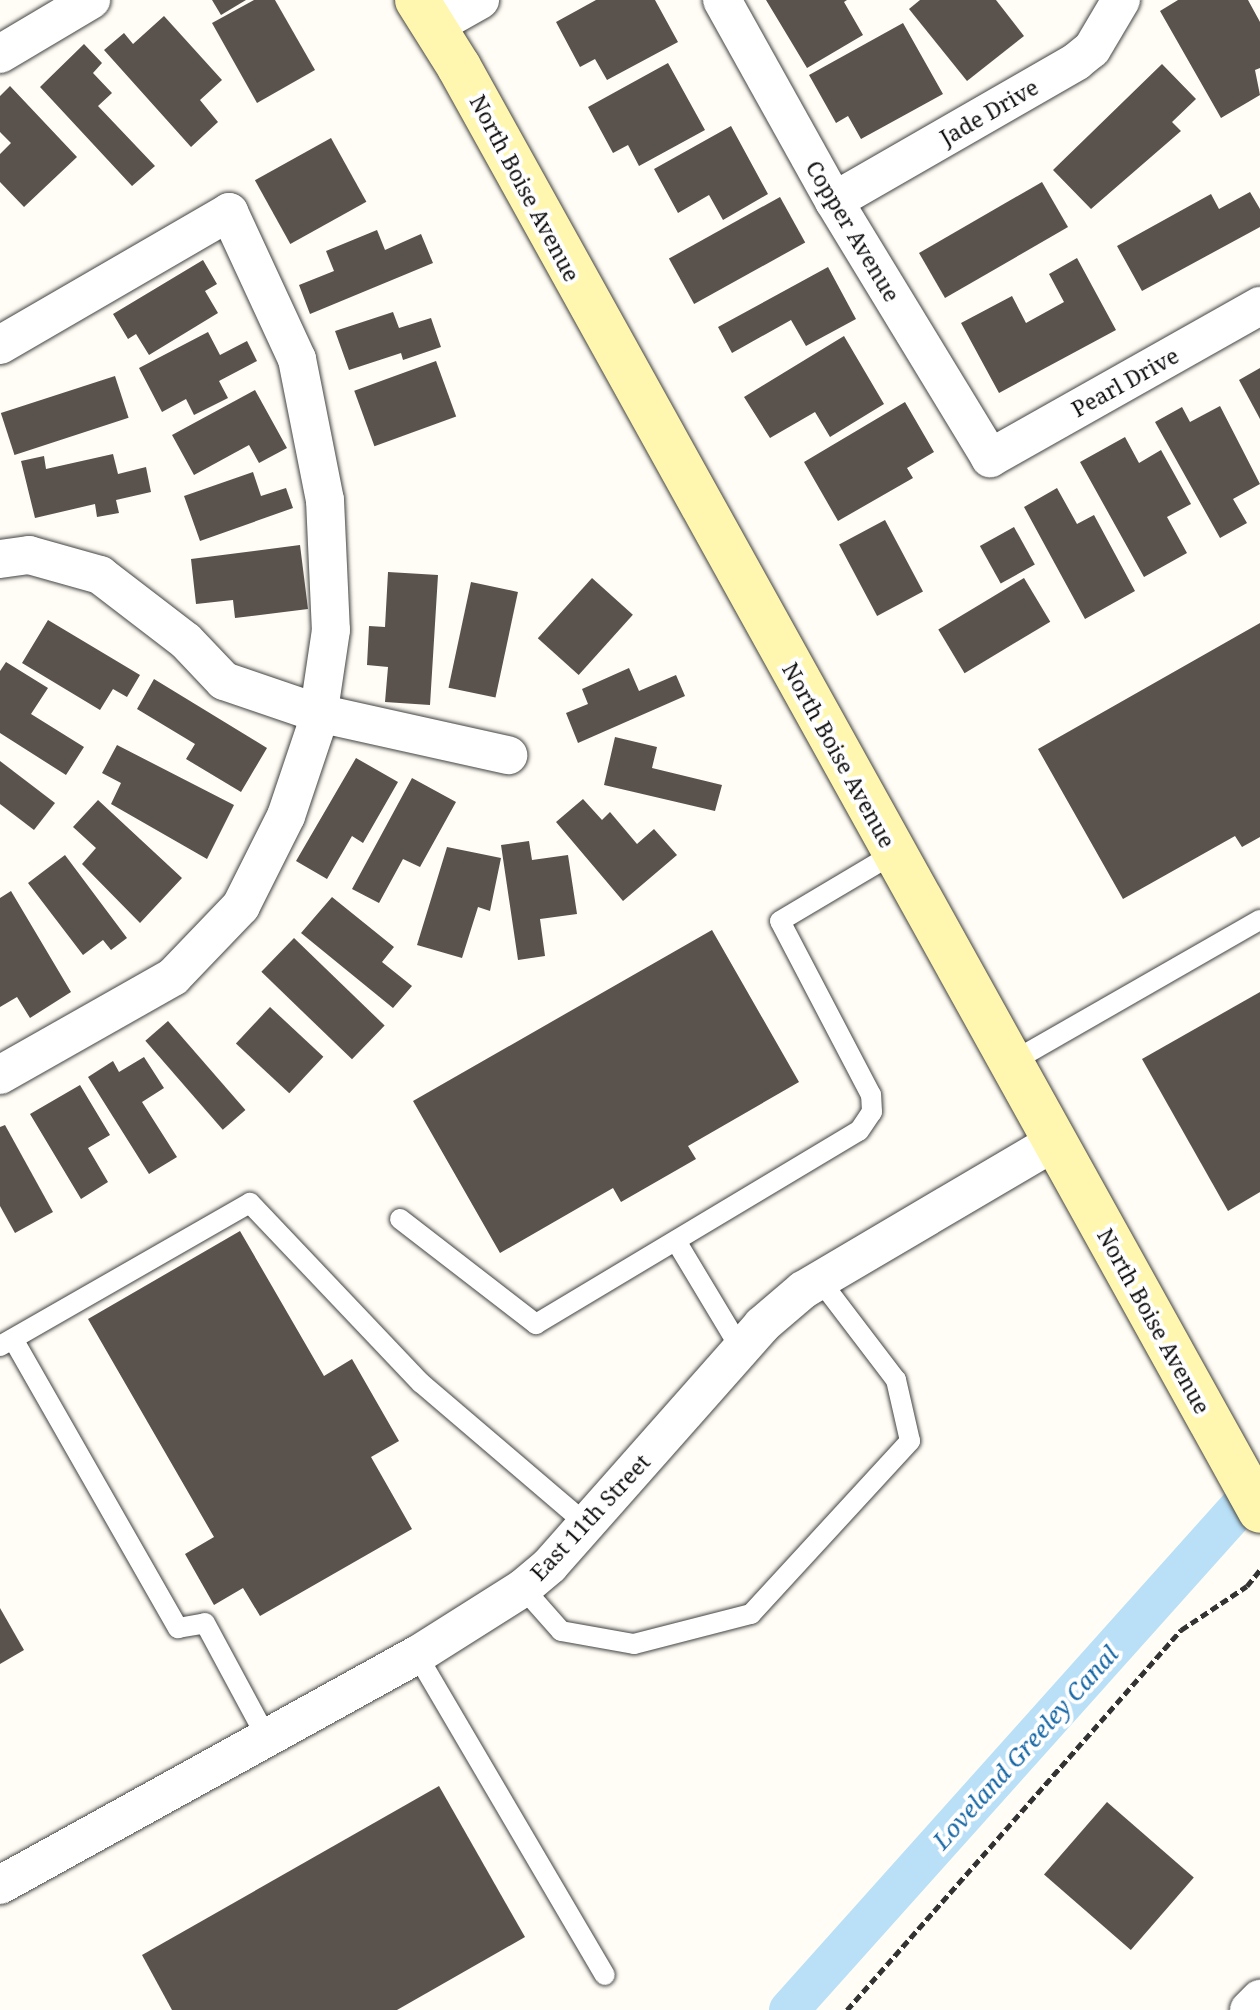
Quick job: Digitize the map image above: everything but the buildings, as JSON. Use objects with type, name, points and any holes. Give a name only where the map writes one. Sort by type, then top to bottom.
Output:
[{"type":"street","points":[[0,54],[91,0]]},
{"type":"street","points":[[425,13],[480,0]]},
{"type":"street","name":"Copper Avenue","points":[[722,0],[834,201],[990,458]]},
{"type":"street","name":"Jade Drive","points":[[834,201],[1077,61],[1092,49],[1121,0]]},
{"type":"street","name":"North Boise Avenue","points":[[425,13],[1260,1511]]},
{"type":"street","points":[[0,345],[229,212],[297,359],[325,500],[331,630],[318,713],[286,816],[241,906],[173,977],[0,1075]]},
{"type":"street","name":"Pearl Drive","points":[[990,458],[1260,306]]},
{"type":"street","points":[[0,559],[29,555],[100,575],[186,641],[224,681],[318,713],[508,755]]},
{"type":"street","name":"East 11th Street","points":[[0,1885],[417,1655],[523,1588],[586,1524],[741,1349],[819,1279],[1054,1142]]},
{"type":"street","points":[[1249,2010],[1260,1999]]},
{"type":"lane","points":[[400,1219],[536,1324],[859,1131],[872,1112],[871,1095],[780,921],[893,854]]},
{"type":"lane","points":[[1010,1063],[1260,920]]},
{"type":"lane","points":[[267,1738],[205,1623],[178,1628],[6,1343],[250,1203],[421,1383],[586,1524]]},
{"type":"lane","points":[[676,1241],[741,1349]]},
{"type":"lane","points":[[523,1588],[561,1631],[634,1644],[751,1614],[910,1441],[896,1380],[819,1279]]},
{"type":"lane","points":[[417,1655],[605,1975]]},
{"type":"path","points":[[847,2010],[1181,1630],[1247,1586],[1260,1570]]},
{"type":"waterway","name":"Loveland Greeley Canal","points":[[789,2010],[1260,1484]]}]
